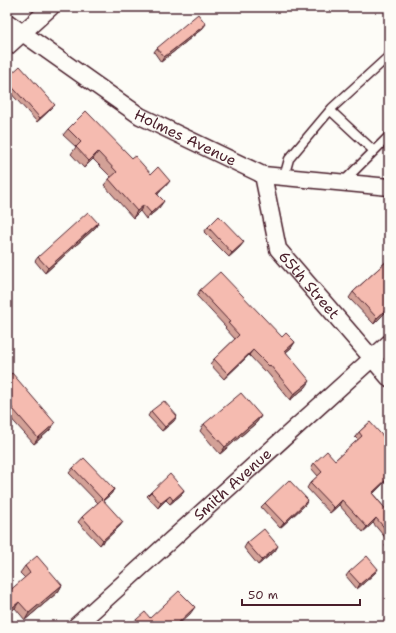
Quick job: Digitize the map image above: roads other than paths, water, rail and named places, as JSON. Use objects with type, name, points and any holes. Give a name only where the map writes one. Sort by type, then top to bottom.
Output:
[{"type":"street","points":[[7,47],[51,7]]},
{"type":"street","name":"Holmes Avenue","points":[[7,22],[140,116],[263,175],[389,187]]},
{"type":"street","name":"65th Street","points":[[263,175],[278,249],[389,378]]},
{"type":"street","name":"Smith Avenue","points":[[76,626],[389,343]]},
{"type":"lane","points":[[284,177],[289,159],[331,111],[389,56]]},
{"type":"lane","points":[[331,111],[374,151]]},
{"type":"lane","points":[[343,182],[389,136]]}]
